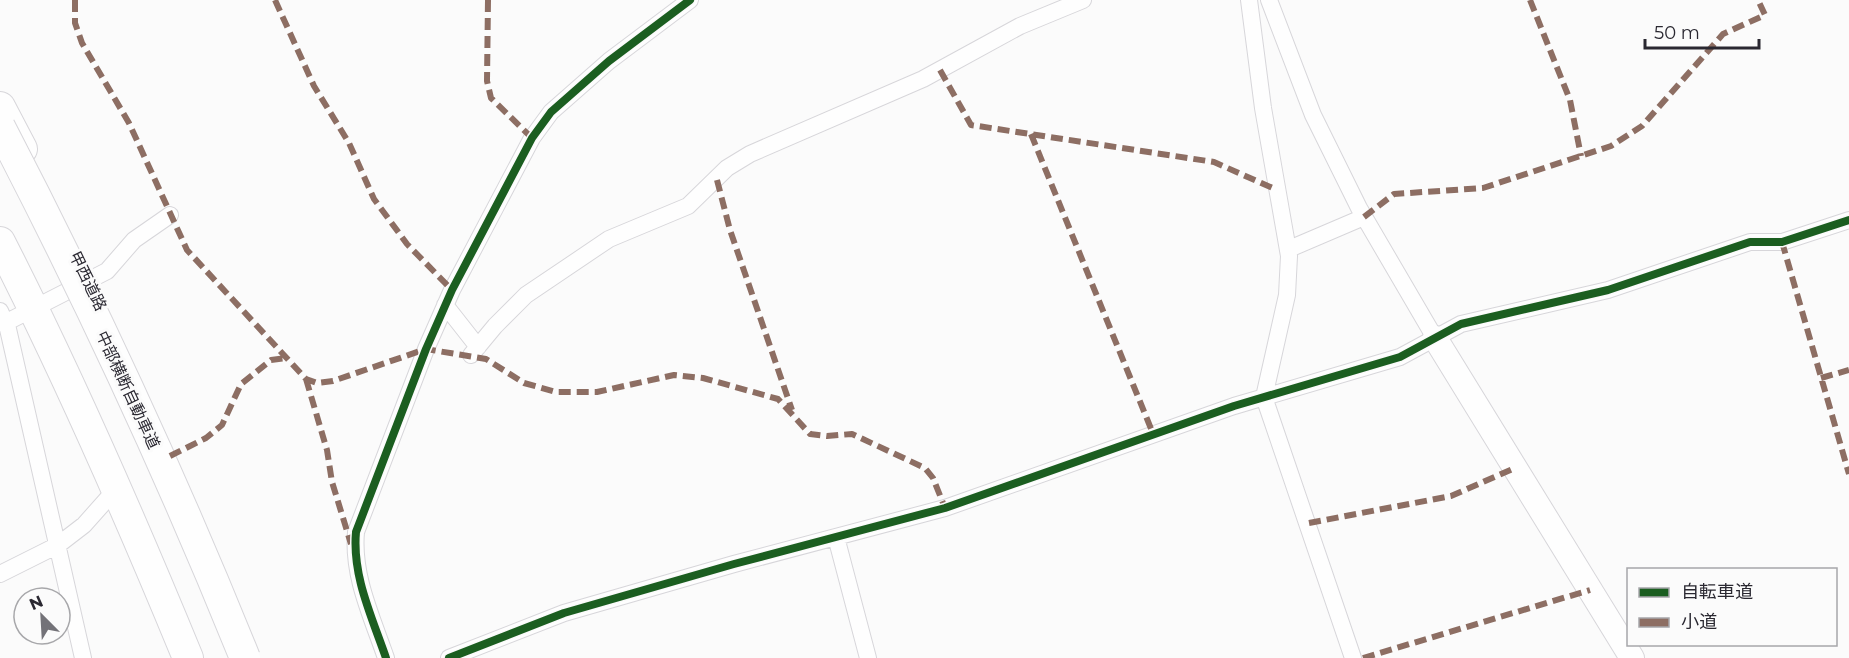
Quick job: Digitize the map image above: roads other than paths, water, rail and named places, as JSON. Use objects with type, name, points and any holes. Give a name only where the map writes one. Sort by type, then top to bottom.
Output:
[{"type":"highway","name":"甲西道路","points":[[0,107],[89,282],[171,456],[254,658]]},
{"type":"highway","name":"中部横断自動車道","points":[[0,127],[43,209],[150,434],[245,658]]},
{"type":"highway","name":"中部横断自動車道","points":[[0,154],[138,440],[231,658]]},
{"type":"highway","points":[[0,242],[33,308],[116,489],[188,658]]},
{"type":"street","points":[[386,658],[360,583],[354,552],[356,532],[445,305],[532,138],[551,112],[609,61],[690,0]]},
{"type":"street","points":[[445,305],[475,351],[526,295],[609,239],[688,206],[727,168],[742,159],[923,79],[1020,26],[1083,0]]},
{"type":"street","points":[[1249,0],[1263,108],[1289,249],[1287,295],[1264,397],[1353,658]]},
{"type":"street","points":[[1269,0],[1313,115],[1364,217],[1632,658]]},
{"type":"street","points":[[83,658],[58,544],[4,328],[33,308],[107,272],[134,240],[170,215]]},
{"type":"street","points":[[1289,249],[1364,217]]},
{"type":"street","points":[[449,658],[564,613],[945,508],[1264,397],[1400,357],[1461,324],[1608,290],[1750,242],[1782,242],[1849,220]]},
{"type":"street","points":[[0,574],[58,544],[84,525],[116,489]]},
{"type":"street","points":[[836,537],[868,658]]}]
